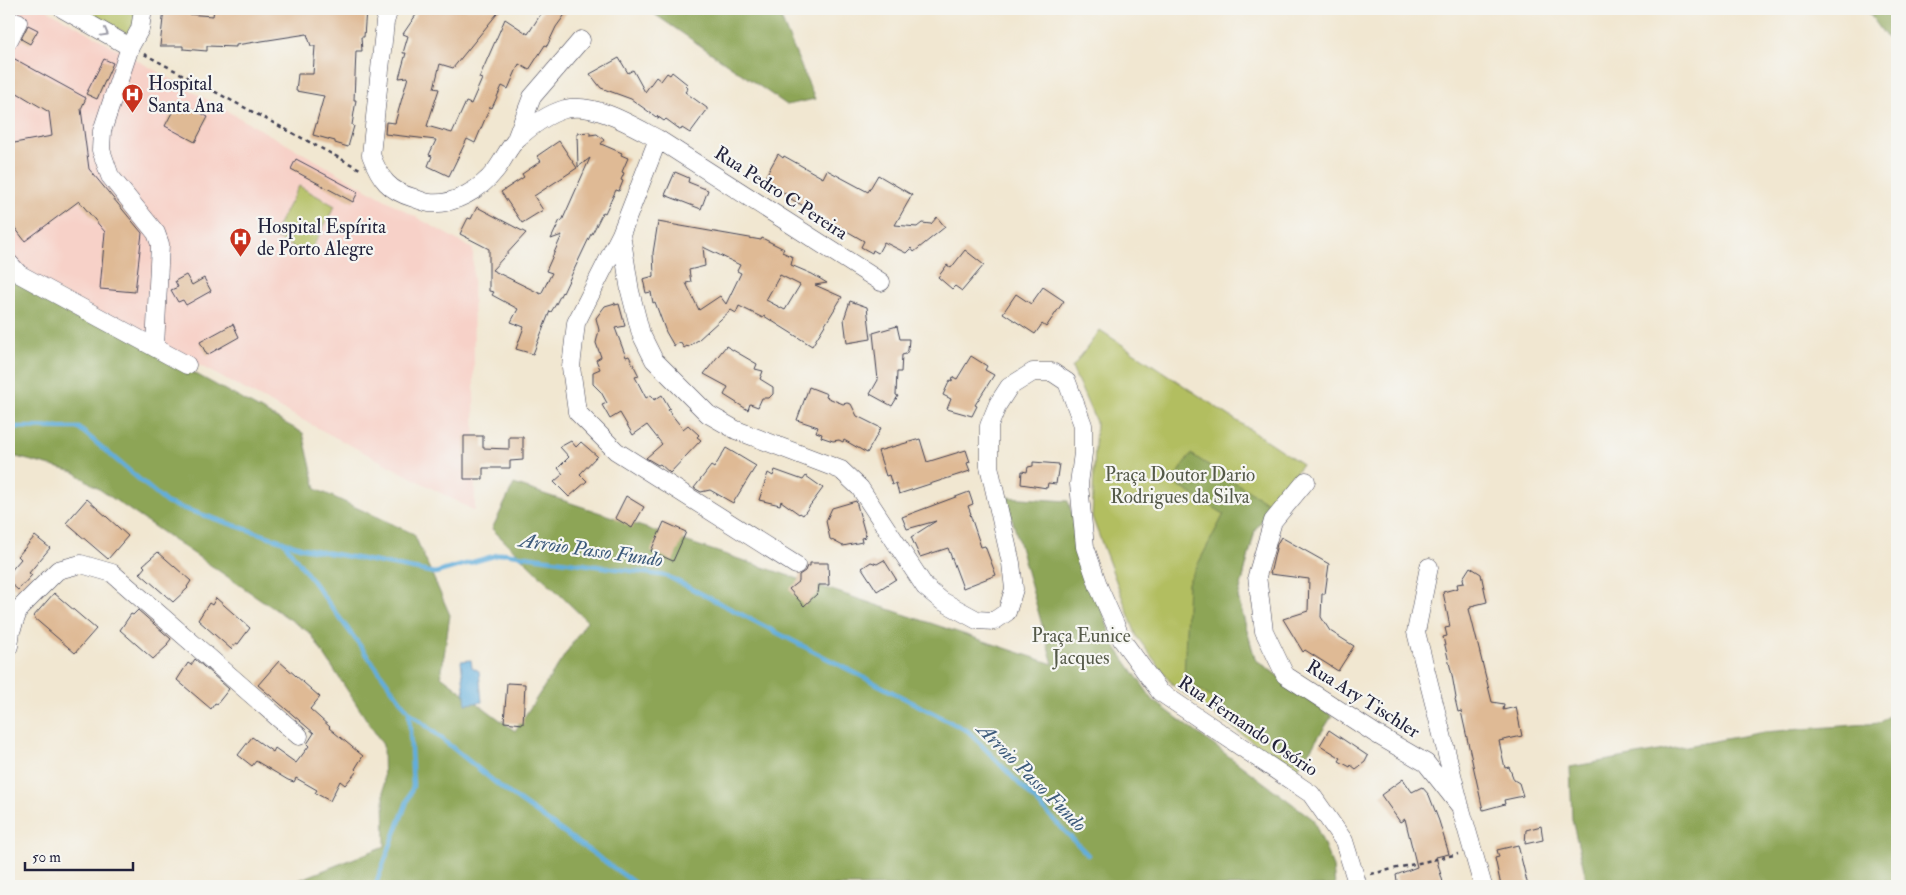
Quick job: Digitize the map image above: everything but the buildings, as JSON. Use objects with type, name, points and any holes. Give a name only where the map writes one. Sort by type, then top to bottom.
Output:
[{"type":"street","points":[[62,9],[130,47]]},
{"type":"street","points":[[143,9],[140,30],[130,47],[102,131],[101,150],[110,176],[156,233],[160,244],[155,347]]},
{"type":"street","points":[[389,9],[385,22],[371,155],[376,170],[385,182],[398,192],[430,203],[453,200],[473,190],[494,172],[516,140],[532,96],[581,40]]},
{"type":"street","points":[[9,40],[21,15]]},
{"type":"street","points":[[516,140],[541,120],[566,109],[594,110],[621,120],[658,139],[621,234],[576,323],[571,368],[577,412],[616,451],[796,565]]},
{"type":"street","name":"Rua Pedro C Pereira","points":[[658,139],[881,282]]},
{"type":"street","name":"Rua Fernando Osório","points":[[621,234],[630,291],[642,334],[654,360],[708,414],[736,430],[841,470],[860,488],[925,587],[942,601],[977,620],[994,621],[1007,612],[1014,589],[1011,564],[989,466],[989,426],[998,404],[1009,386],[1032,372],[1052,372],[1066,382],[1083,426],[1084,453],[1080,484],[1085,547],[1099,588],[1122,640],[1160,692],[1311,794],[1344,841],[1357,882]]},
{"type":"street","points":[[9,264],[19,274],[187,365]]},
{"type":"street","name":"Rua Ary Tischler","points":[[1306,481],[1273,521],[1257,576],[1264,631],[1286,674],[1376,734],[1426,763],[1460,806]]},
{"type":"street","points":[[9,646],[11,631],[19,609],[58,570],[81,564],[112,573],[299,736]]},
{"type":"street","points":[[1428,567],[1416,632],[1460,806],[1483,886]]},
{"type":"path","points":[[130,47],[385,182]]},
{"type":"path","points":[[1357,882],[1474,851]]},
{"type":"shaded area","name":"Hospital Espírita de Porto Alegre","points":[[9,9],[46,9],[473,249],[475,511],[9,265]]},
{"type":"green space","points":[[84,9],[136,9],[135,22],[129,35]]},
{"type":"green space","points":[[647,9],[777,9],[815,99],[787,105]]},
{"type":"green space","points":[[1866,9],[1897,9],[1897,52]]},
{"type":"green space","points":[[299,186],[335,206],[308,255],[272,236]]},
{"type":"green space","name":"Praça Eunice Jacques","points":[[9,271],[303,433],[316,489],[414,534],[450,615],[441,676],[515,731],[587,621],[492,529],[514,484],[1053,664],[1006,497],[1068,501],[1113,643],[1153,700],[1313,819],[1333,867],[1335,886],[284,886],[385,846],[383,745],[310,633],[74,472],[9,455]]},
{"type":"green space","name":"Praça Doutor Dario Rodrigues da Silva","points":[[1100,330],[1302,464],[1255,530],[1238,598],[1255,659],[1332,716],[1295,772],[1173,685],[1137,637],[1092,517],[1096,422],[1072,368]]},
{"type":"green space","points":[[1191,454],[1272,506],[1255,530],[1238,598],[1255,659],[1332,716],[1301,764],[1184,678],[1188,583],[1224,514],[1172,482]]},
{"type":"green space","points":[[1897,708],[1897,886],[1588,886],[1572,820],[1570,767],[1764,732],[1880,723]]},
{"type":"water","points":[[471,660],[472,667],[479,671],[482,702],[466,704],[461,661]]},
{"type":"waterway","name":"Arroio Passo Fundo","points":[[9,427],[79,428],[167,503],[303,548],[435,573],[504,553],[667,576],[968,731],[1088,855]]},
{"type":"waterway","points":[[283,541],[409,712],[502,788],[639,886]]},
{"type":"waterway","points":[[375,886],[413,786],[409,712]]},
{"type":"place","name":"Hospital Santa Ana","points":[[132,114]]},
{"type":"place","name":"Hospital Espírita de Porto Alegre","points":[[241,257]]}]
